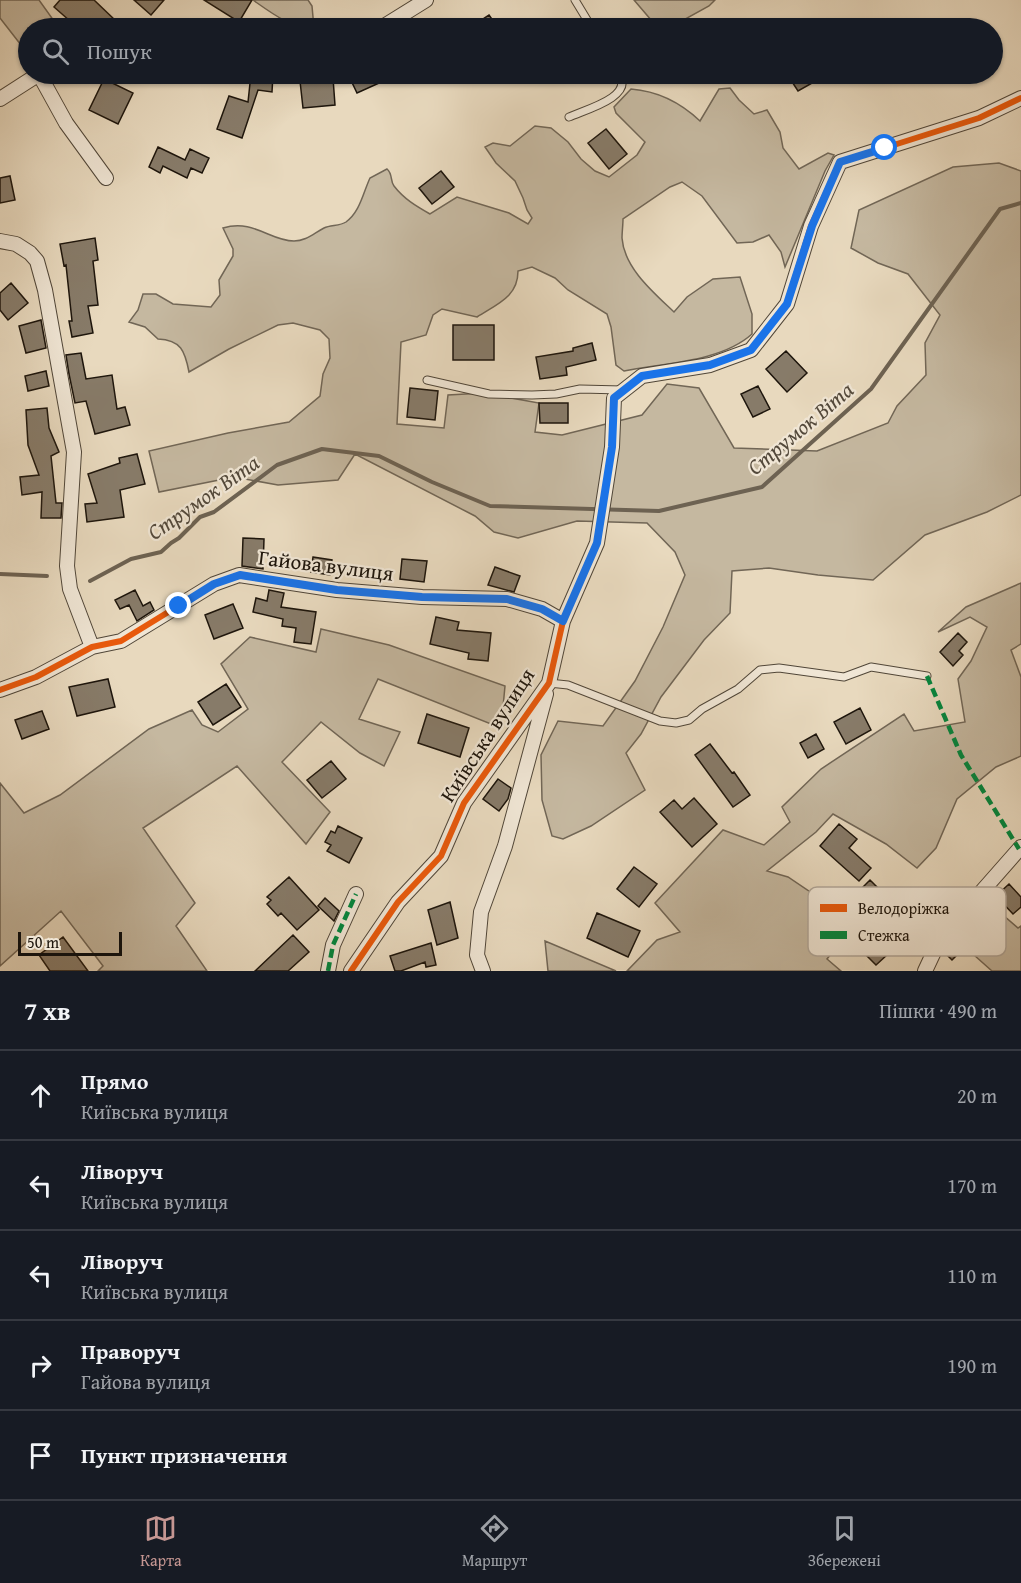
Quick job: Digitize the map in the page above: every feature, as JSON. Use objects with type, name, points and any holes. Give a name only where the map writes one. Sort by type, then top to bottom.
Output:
[{"type":"street","points":[[397,18],[426,0]]},
{"type":"street","points":[[0,99],[23,84]]},
{"type":"street","points":[[45,84],[66,123],[106,178]]},
{"type":"street","points":[[625,390],[642,376],[710,365],[751,350],[787,304],[812,226],[840,162],[979,118],[1021,98]]},
{"type":"street","points":[[0,241],[16,244],[30,253],[37,261],[45,290],[74,452],[67,566],[70,590],[92,647]]},
{"type":"street","name":"Київська вулиця","points":[[351,971],[398,902],[441,856],[464,803],[549,683],[563,621],[597,543],[612,447],[614,398],[625,390]]},
{"type":"street","name":"Гайова вулиця","points":[[0,690],[36,677],[92,647],[121,641],[214,584],[240,575],[337,590],[422,597],[507,599],[542,609],[563,621]]},
{"type":"street","points":[[483,971],[477,955],[481,912],[505,846],[549,683]]},
{"type":"street","points":[[986,887],[1021,847]]},
{"type":"street","points":[[327,971],[333,945],[356,894]]},
{"type":"street","points":[[925,971],[932,956]]},
{"type":"lane","points":[[575,0],[586,18]]},
{"type":"lane","points":[[569,117],[611,100],[622,84]]},
{"type":"lane","points":[[427,380],[489,394],[556,394],[580,389],[625,390]]},
{"type":"lane","points":[[549,683],[568,685],[641,715],[676,723],[689,720],[702,709],[738,689],[760,670],[779,668],[844,677],[871,667],[927,675]]},
{"type":"shaded area","points":[[0,0],[39,0],[52,18],[18,18],[18,41],[0,18]]},
{"type":"shaded area","points":[[253,0],[308,0],[312,6],[313,18],[281,18]]},
{"type":"shaded area","points":[[634,0],[715,0],[687,18],[649,18]]},
{"type":"shaded area","points":[[730,88],[754,114],[767,110],[780,132],[783,148],[799,169],[828,153],[834,155],[825,171],[785,267],[781,252],[769,235],[753,242],[737,243],[702,196],[682,182],[670,187],[623,219],[622,238],[628,260],[634,270],[674,312],[687,297],[713,279],[740,277],[752,314],[752,334],[725,350],[708,356],[624,371],[616,365],[607,314],[568,290],[555,278],[532,267],[518,271],[517,280],[510,294],[499,304],[477,317],[442,309],[433,315],[426,335],[401,342],[397,424],[444,428],[448,395],[484,393],[539,403],[535,432],[562,435],[642,415],[667,384],[699,388],[734,448],[817,451],[888,423],[897,406],[926,375],[925,343],[940,315],[908,274],[878,263],[851,248],[859,210],[953,167],[999,163],[1021,171],[1021,495],[987,512],[925,535],[873,580],[769,568],[732,571],[730,613],[704,640],[661,697],[641,734],[626,753],[645,790],[591,826],[563,839],[552,836],[542,800],[541,755],[558,721],[603,726],[635,681],[663,627],[685,575],[675,552],[647,523],[577,521],[518,538],[494,532],[475,516],[355,454],[338,480],[278,485],[234,477],[159,492],[149,451],[289,422],[320,396],[323,374],[330,358],[329,339],[320,330],[293,323],[278,325],[189,372],[186,358],[177,344],[158,339],[145,327],[129,322],[138,310],[143,294],[156,294],[173,304],[211,307],[220,295],[219,280],[233,256],[233,249],[223,228],[244,226],[285,240],[302,240],[324,228],[341,224],[351,218],[358,208],[370,178],[387,169],[398,191],[410,202],[430,214],[457,197],[509,213],[528,224],[532,218],[515,181],[496,163],[485,147],[493,143],[510,146],[535,126],[551,128],[568,142],[581,159],[595,171],[609,177],[637,155],[645,142],[616,113],[614,107],[631,89],[650,92],[668,99],[700,121],[719,89]]},
{"type":"shaded area","points":[[1021,583],[1021,644],[1011,650],[1021,677],[1021,756],[996,767],[957,799],[936,848],[917,868],[886,844],[833,814],[816,832],[767,871],[788,877],[808,891],[808,956],[829,956],[827,959],[841,971],[627,971],[657,940],[680,932],[655,903],[723,830],[764,845],[790,822],[782,807],[821,769],[904,714],[914,731],[965,722],[958,679],[971,661],[987,627],[970,617],[938,632],[966,607]]},
{"type":"shaded area","points":[[321,629],[389,645],[505,686],[501,728],[378,679],[359,719],[400,732],[384,766],[360,753],[321,722],[282,762],[330,812],[306,844],[237,766],[143,828],[195,903],[176,926],[207,971],[98,971],[103,966],[61,911],[0,966],[0,783],[24,813],[60,795],[149,729],[192,710],[202,725],[218,732],[248,709],[221,664],[250,637],[316,652]]},
{"type":"shaded area","points":[[1006,918],[1018,928],[1021,926],[1021,971],[992,971],[975,956],[1006,956]]},
{"type":"shaded area","points":[[545,941],[616,971],[548,971]]},
{"type":"building","points":[[60,0],[94,0],[113,18],[67,18],[54,7]]},
{"type":"building","points":[[134,0],[164,0],[151,15]]},
{"type":"building","points":[[204,0],[252,0],[241,18],[233,18]]},
{"type":"building","points":[[102,84],[114,84],[133,93],[118,124],[89,110]]},
{"type":"building","points":[[250,84],[272,84],[272,92],[258,90],[242,138],[217,129],[229,96],[248,102]]},
{"type":"building","points":[[300,84],[333,84],[335,105],[303,108]]},
{"type":"building","points":[[353,84],[377,84],[357,93]]},
{"type":"building","points":[[793,84],[810,84],[798,91]]},
{"type":"building","points":[[606,129],[627,154],[609,169],[588,143]]},
{"type":"building","points":[[158,147],[185,160],[190,149],[209,158],[202,173],[191,168],[187,178],[163,166],[160,173],[149,167]]},
{"type":"building","points":[[441,171],[454,187],[432,204],[419,188]]},
{"type":"building","points":[[10,176],[15,200],[0,203],[0,178]]},
{"type":"building","points":[[95,238],[98,260],[93,261],[98,305],[88,306],[93,333],[72,337],[66,265],[64,266],[60,244]]},
{"type":"building","points":[[11,283],[28,303],[8,320],[0,310],[0,293]]},
{"type":"building","points":[[41,320],[46,348],[26,353],[19,326]]},
{"type":"building","points":[[453,325],[494,325],[494,360],[453,360]]},
{"type":"building","points":[[592,343],[596,360],[566,367],[567,375],[540,379],[536,357],[573,351],[573,348]]},
{"type":"building","points":[[786,351],[807,373],[787,392],[766,369]]},
{"type":"building","points":[[81,353],[86,379],[112,375],[117,409],[125,407],[130,425],[95,434],[86,401],[75,403],[69,374],[66,355]]},
{"type":"building","points":[[46,371],[49,386],[28,391],[25,376]]},
{"type":"building","points":[[758,386],[770,409],[753,417],[741,394]]},
{"type":"building","points":[[410,388],[438,391],[435,420],[407,417]]},
{"type":"building","points":[[539,403],[568,403],[568,423],[540,423]]},
{"type":"building","points":[[47,408],[49,428],[59,452],[51,456],[56,503],[62,503],[61,518],[41,518],[42,492],[22,495],[20,477],[39,475],[28,445],[26,410]]},
{"type":"building","points":[[137,454],[145,484],[120,490],[124,517],[87,522],[85,504],[97,503],[88,474],[120,463],[119,458]]},
{"type":"building","points":[[243,538],[264,539],[263,569],[242,566]]},
{"type":"building","points":[[313,557],[332,560],[330,575],[311,572]]},
{"type":"building","points":[[402,559],[427,561],[424,582],[400,579]]},
{"type":"building","points":[[495,567],[520,576],[514,592],[488,585]]},
{"type":"building","points":[[135,590],[143,606],[150,602],[154,610],[137,621],[129,605],[120,609],[115,600]]},
{"type":"building","points":[[269,590],[284,593],[281,607],[316,612],[311,644],[294,642],[296,628],[282,626],[283,619],[253,612],[256,598],[267,601]]},
{"type":"building","points":[[233,604],[243,628],[214,639],[205,615]]},
{"type":"building","points":[[436,617],[459,622],[457,630],[491,633],[488,661],[468,659],[469,653],[430,644]]},
{"type":"building","points":[[958,633],[967,642],[959,651],[963,655],[953,666],[940,652]]},
{"type":"building","points":[[108,679],[115,707],[77,716],[69,687]]},
{"type":"building","points":[[226,684],[241,707],[213,725],[198,702]]},
{"type":"building","points":[[860,708],[871,730],[846,744],[834,722]]},
{"type":"building","points":[[42,711],[49,729],[22,739],[15,720]]},
{"type":"building","points":[[427,714],[469,728],[460,757],[418,743]]},
{"type":"building","points":[[816,734],[824,749],[808,758],[800,743]]},
{"type":"building","points":[[710,744],[750,795],[733,807],[695,755]]},
{"type":"building","points":[[331,761],[346,779],[322,798],[307,780]]},
{"type":"building","points":[[498,779],[511,788],[508,799],[499,811],[483,799]]},
{"type":"building","points":[[694,798],[717,824],[692,847],[660,812],[674,800],[682,809]]},
{"type":"building","points":[[839,824],[857,839],[849,848],[871,868],[859,881],[820,846]]},
{"type":"building","points":[[338,826],[362,838],[349,863],[327,851],[331,845],[325,842],[331,831],[335,833]]},
{"type":"building","points":[[634,867],[657,884],[639,907],[617,889]]},
{"type":"building","points":[[289,877],[319,910],[297,930],[281,913],[278,916],[267,904],[271,900],[267,897]]},
{"type":"building","points":[[870,880],[877,887],[863,887]]},
{"type":"building","points":[[1009,884],[1021,897],[1021,907],[1013,914],[1006,907],[1006,887]]},
{"type":"building","points":[[325,898],[339,911],[334,921],[318,906]]},
{"type":"building","points":[[450,902],[458,938],[437,945],[428,910]]},
{"type":"building","points":[[597,913],[640,931],[628,957],[587,938]]},
{"type":"building","points":[[293,935],[309,952],[288,971],[255,971]]},
{"type":"building","points":[[63,937],[88,971],[50,971],[39,955]]},
{"type":"building","points":[[431,943],[436,965],[426,967],[425,962],[395,971],[390,956]]},
{"type":"building","points":[[867,956],[886,956],[876,965]]},
{"type":"waterway","name":"Струмок Віта","points":[[90,581],[131,559],[161,552],[200,517],[214,512],[277,465],[322,449],[379,456],[432,482],[490,506],[659,511],[762,487],[871,389],[1000,209],[1021,203]]},
{"type":"waterway","name":"Струмок Віта","points":[[0,574],[47,576]]},
{"type":"marked path","points":[[927,676],[961,755],[1019,849]]},
{"type":"marked path","points":[[328,971],[333,945],[356,894]]},
{"type":"cycle path","points":[[351,971],[398,902],[441,856],[464,803],[549,683],[563,621],[597,543],[612,447],[614,398],[642,376],[710,365],[751,350],[787,304],[811,226],[840,162],[979,118],[1021,98]]},
{"type":"cycle path","points":[[0,690],[36,677],[92,647],[121,641],[214,584],[239,575],[337,590],[422,597],[507,599],[542,609],[563,621]]},
{"type":"route","points":[[179,606],[214,584],[240,575],[337,590],[422,597],[507,599],[542,609],[563,621],[597,543],[612,447],[614,398],[642,376],[710,365],[751,350],[787,304],[812,226],[840,162],[885,148]]}]
